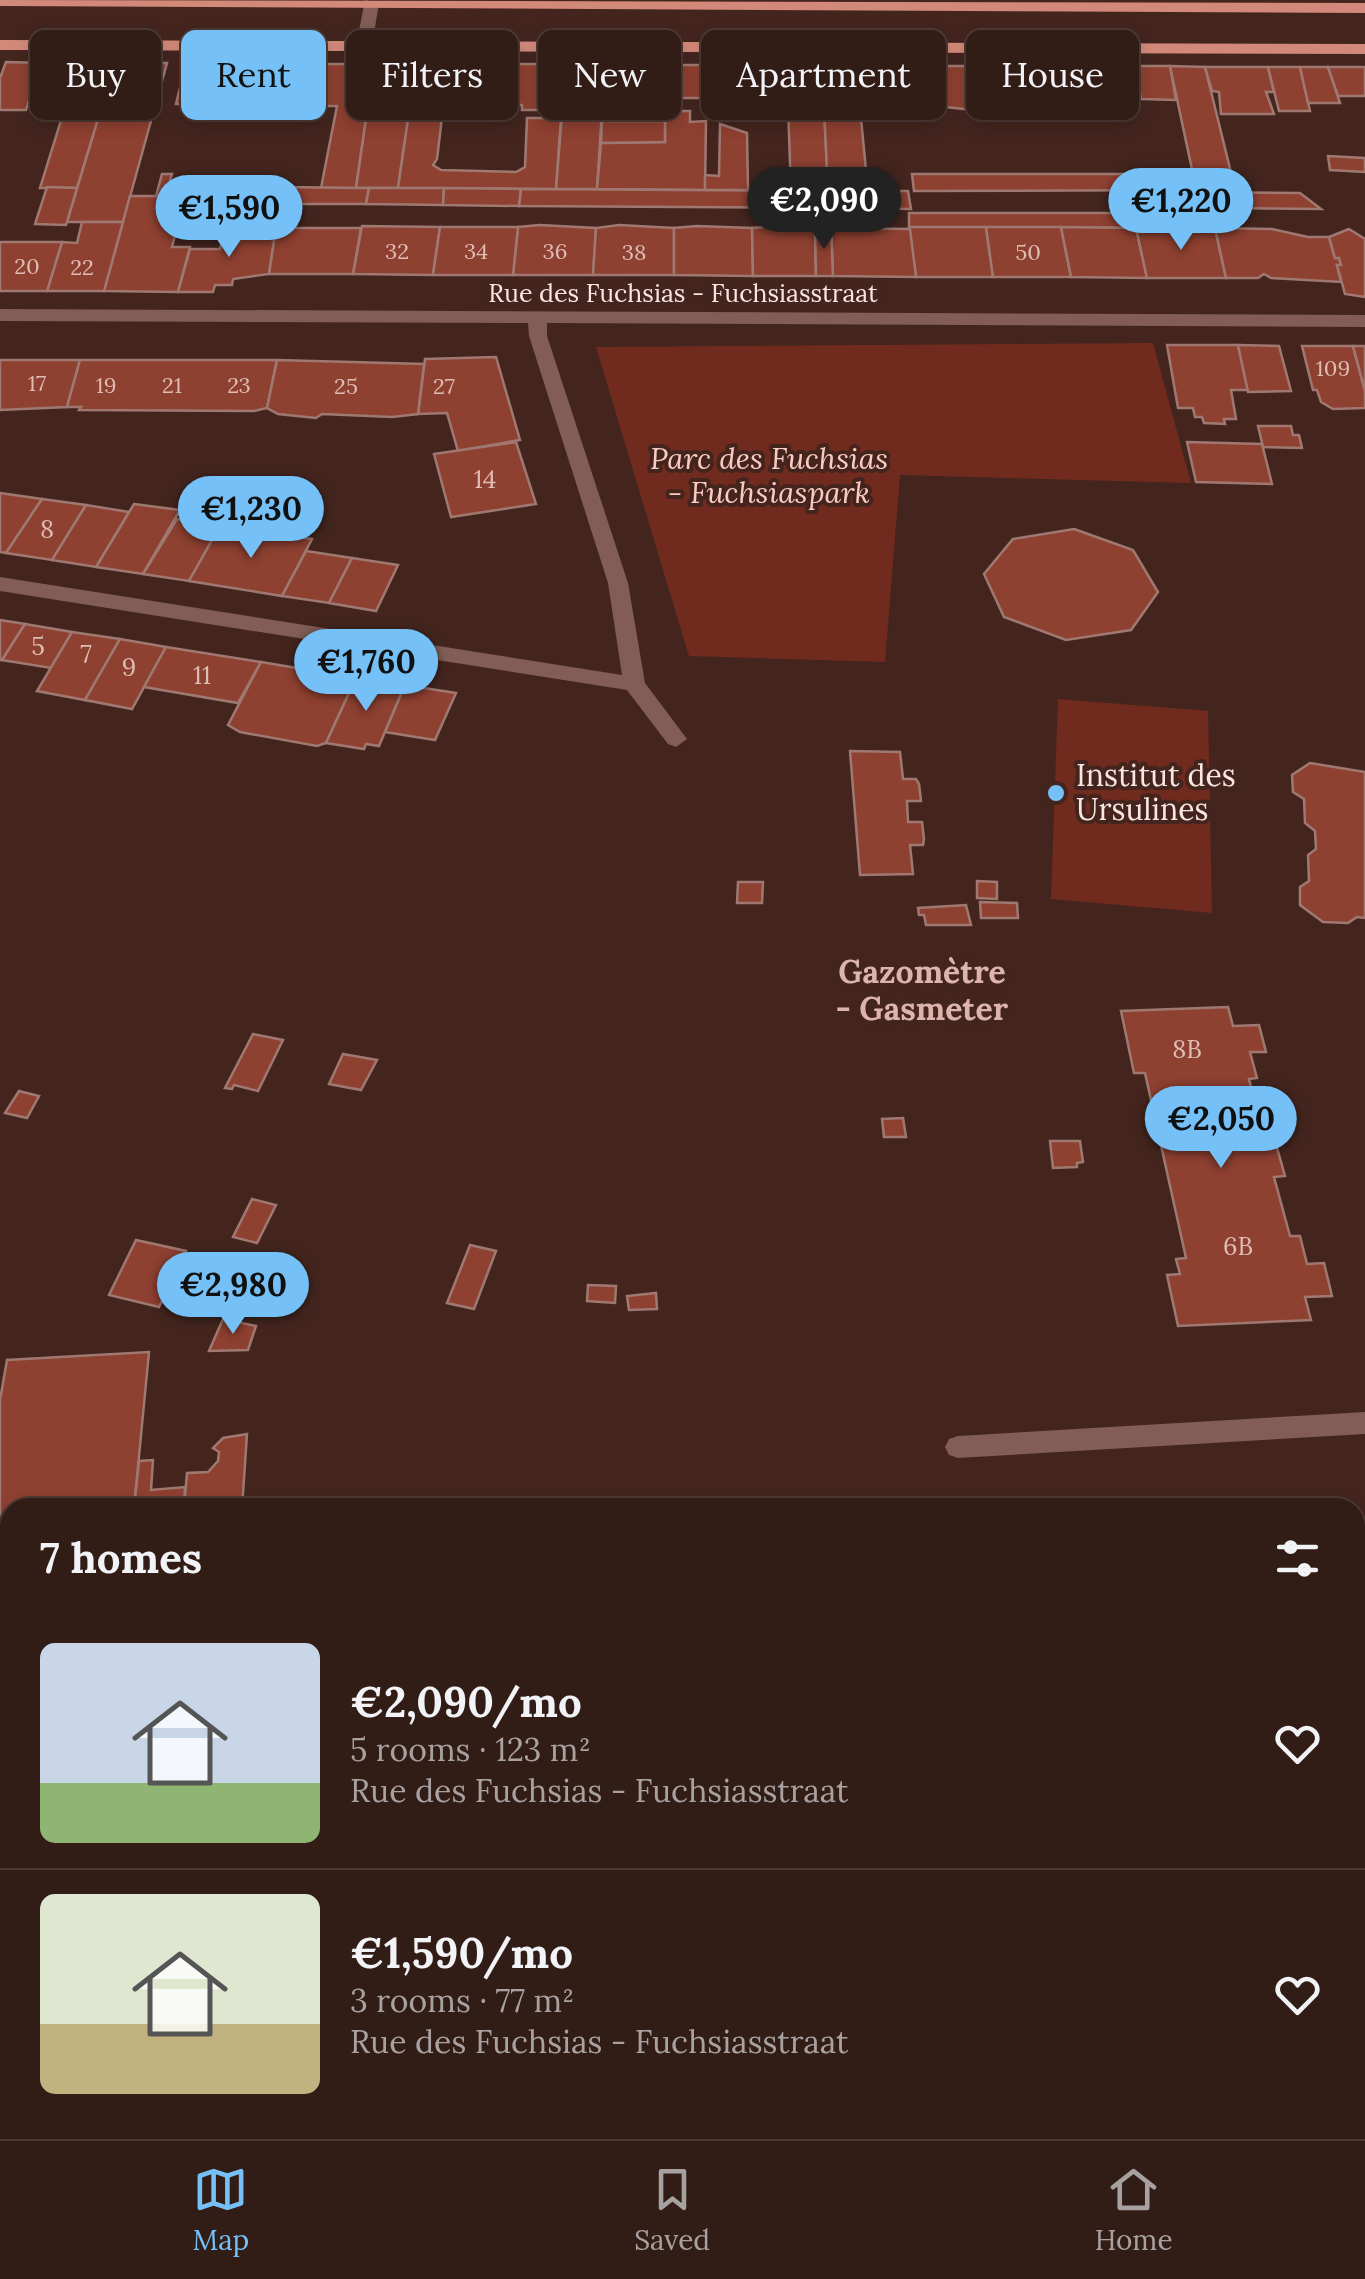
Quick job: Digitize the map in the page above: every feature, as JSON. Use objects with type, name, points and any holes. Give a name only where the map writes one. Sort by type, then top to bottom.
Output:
[{"type":"main road","points":[[0,1],[1365,8]]},
{"type":"main road","points":[[0,45],[346,46]]},
{"type":"main road","points":[[518,46],[1365,49]]},
{"type":"street","points":[[367,30],[371,3]]},
{"type":"street","name":"Rue des Fuchsias - Fuchsiasstraat","points":[[0,315],[1365,321]]},
{"type":"street","points":[[537,318],[538,336],[618,584],[634,684],[676,739]]},
{"type":"street","points":[[0,584],[634,684]]},
{"type":"lane","points":[[958,1448],[1365,1423]]},
{"type":"green space","name":"Parc des Fuchsias - Fuchsiaspark","points":[[1153,343],[1191,483],[900,475],[885,662],[689,656],[596,347]]},
{"type":"green space","points":[[1058,699],[1208,711],[1212,913],[1051,899]]},
{"type":"building","points":[[6,62],[30,63],[26,110],[0,110],[0,78]]},
{"type":"building","points":[[161,63],[167,63],[161,85]]},
{"type":"building","points":[[326,64],[346,64],[346,120],[366,120],[356,188],[321,188],[337,106],[326,106]]},
{"type":"building","points":[[518,64],[538,64],[538,110],[522,110],[522,105],[518,105]]},
{"type":"building","points":[[681,65],[701,65],[701,98],[681,98]]},
{"type":"building","points":[[946,66],[966,66],[966,109],[946,107]]},
{"type":"building","points":[[1139,66],[1170,66],[1176,100],[1141,99]]},
{"type":"building","points":[[1170,66],[1205,67],[1236,193],[1197,193]]},
{"type":"building","points":[[1205,67],[1268,67],[1274,92],[1266,92],[1274,114],[1221,114],[1219,92],[1212,91]]},
{"type":"building","points":[[1268,67],[1300,67],[1310,111],[1279,111]]},
{"type":"building","points":[[1300,67],[1328,67],[1340,103],[1308,103]]},
{"type":"building","points":[[1328,67],[1365,67],[1365,96],[1338,96]]},
{"type":"building","points":[[681,111],[690,111],[690,122],[706,121],[705,190],[597,189],[601,143],[665,142],[665,120],[681,120]]},
{"type":"building","points":[[527,118],[561,120],[556,189],[398,188],[408,120],[442,120],[433,165],[441,170],[516,172],[525,167]]},
{"type":"building","points":[[61,120],[98,120],[77,188],[40,188]]},
{"type":"building","points":[[98,120],[151,120],[123,222],[67,222]]},
{"type":"building","points":[[366,120],[408,120],[398,188],[356,188]]},
{"type":"building","points":[[562,120],[601,120],[597,189],[556,189]]},
{"type":"building","points":[[788,120],[825,120],[828,191],[791,190]]},
{"type":"building","points":[[825,120],[861,120],[868,191],[828,191]]},
{"type":"building","points":[[602,121],[665,121],[665,142],[601,143]]},
{"type":"building","points":[[720,124],[747,133],[748,190],[705,190],[705,175],[719,176]]},
{"type":"building","points":[[1328,156],[1365,158],[1365,172],[1330,170]]},
{"type":"building","points":[[162,174],[172,174],[165,196],[185,196],[172,247],[190,247],[178,292],[104,291],[130,196],[156,196]]},
{"type":"building","points":[[912,174],[1193,174],[1197,190],[914,191]]},
{"type":"building","points":[[47,187],[77,188],[66,225],[35,224]]},
{"type":"building","points":[[284,187],[369,188],[366,204],[281,204]]},
{"type":"building","points":[[369,188],[444,188],[443,205],[366,204]]},
{"type":"building","points":[[444,188],[521,189],[519,206],[443,205]]},
{"type":"building","points":[[521,189],[828,191],[829,208],[519,206]]},
{"type":"building","points":[[828,191],[908,191],[911,209],[829,208]]},
{"type":"building","points":[[1200,192],[1300,193],[1321,209],[1203,208]]},
{"type":"building","points":[[909,213],[1179,213],[1183,228],[909,227]]},
{"type":"building","points":[[82,222],[123,222],[104,291],[47,291],[62,242],[77,243]]},
{"type":"building","points":[[362,226],[440,227],[433,275],[353,274]]},
{"type":"building","points":[[225,227],[276,228],[269,274],[233,279],[232,285],[215,285],[213,292],[178,292],[190,249],[220,249]]},
{"type":"building","points":[[440,227],[518,227],[513,275],[433,275]]},
{"type":"building","points":[[518,227],[596,228],[593,275],[513,275]]},
{"type":"building","points":[[909,227],[986,227],[993,277],[916,277]]},
{"type":"building","points":[[986,227],[1061,227],[1071,277],[993,277]]},
{"type":"building","points":[[1061,227],[1136,228],[1147,278],[1071,277]]},
{"type":"building","points":[[276,228],[361,228],[353,274],[269,274]]},
{"type":"building","points":[[596,228],[674,228],[674,275],[593,275]]},
{"type":"building","points":[[674,228],[752,228],[753,276],[674,275]]},
{"type":"building","points":[[752,228],[815,229],[816,276],[753,276]]},
{"type":"building","points":[[831,228],[910,229],[916,277],[833,276]]},
{"type":"building","points":[[831,228],[833,276],[816,276],[815,229]]},
{"type":"building","points":[[1136,228],[1215,228],[1226,278],[1147,278]]},
{"type":"building","points":[[1215,228],[1272,229],[1329,237],[1341,265],[1337,265],[1341,282],[1271,278],[1264,274],[1258,278],[1226,278]]},
{"type":"building","points":[[1349,229],[1365,239],[1365,297],[1345,294],[1337,265],[1341,265],[1329,237]]},
{"type":"building","points":[[0,242],[62,242],[47,291],[0,291]]},
{"type":"building","points":[[1167,345],[1238,345],[1248,390],[1231,390],[1236,419],[1224,419],[1225,424],[1204,423],[1202,417],[1195,417],[1193,408],[1178,408]]},
{"type":"building","points":[[1238,345],[1279,346],[1291,391],[1248,392]]},
{"type":"building","points":[[1302,346],[1353,346],[1365,391],[1365,408],[1333,409],[1321,402],[1317,390],[1313,390]]},
{"type":"building","points":[[1353,346],[1365,346],[1365,391]]},
{"type":"building","points":[[496,357],[520,440],[458,451],[447,413],[418,414],[425,359]]},
{"type":"building","points":[[0,360],[80,360],[67,407],[0,410]]},
{"type":"building","points":[[80,360],[277,360],[267,408],[254,411],[67,407]]},
{"type":"building","points":[[277,360],[424,364],[418,414],[322,414],[316,418],[278,414],[267,408]]},
{"type":"building","points":[[1258,426],[1291,426],[1293,435],[1299,435],[1302,448],[1263,447]]},
{"type":"building","points":[[516,442],[536,504],[451,517],[434,454]]},
{"type":"building","points":[[1187,442],[1262,444],[1272,484],[1196,482]]},
{"type":"building","points":[[0,493],[42,499],[6,553],[0,552]]},
{"type":"building","points":[[42,499],[86,505],[52,560],[6,553]]},
{"type":"building","points":[[134,504],[180,510],[143,574],[96,567]]},
{"type":"building","points":[[86,505],[129,512],[96,567],[52,560]]},
{"type":"building","points":[[177,519],[220,526],[189,581],[143,574]]},
{"type":"building","points":[[220,526],[312,539],[282,596],[189,581]]},
{"type":"building","points":[[1074,529],[1133,550],[1158,592],[1131,630],[1066,640],[1004,617],[984,574],[1013,539]]},
{"type":"building","points":[[306,551],[352,558],[329,603],[282,596]]},
{"type":"building","points":[[352,558],[398,565],[376,611],[329,603]]},
{"type":"building","points":[[0,620],[25,624],[2,660],[0,660]]},
{"type":"building","points":[[25,624],[72,632],[51,668],[2,660]]},
{"type":"building","points":[[72,632],[120,639],[85,700],[37,691]]},
{"type":"building","points":[[120,639],[166,647],[132,709],[85,700]]},
{"type":"building","points":[[166,647],[261,662],[238,703],[144,687]]},
{"type":"building","points":[[261,662],[356,678],[326,743],[317,746],[240,732],[228,725]]},
{"type":"building","points":[[356,678],[405,685],[379,746],[366,744],[364,749],[326,743]]},
{"type":"building","points":[[405,685],[456,693],[435,740],[385,732]]},
{"type":"building","points":[[850,751],[900,752],[903,779],[916,779],[919,784],[921,801],[907,801],[908,822],[922,822],[924,839],[923,845],[910,845],[913,874],[860,875]]},
{"type":"building","points":[[1310,763],[1365,772],[1365,918],[1357,917],[1348,923],[1323,922],[1300,905],[1300,887],[1309,881],[1308,855],[1316,849],[1315,831],[1305,823],[1304,799],[1293,792],[1292,775]]},
{"type":"building","points":[[977,881],[997,882],[997,899],[977,898]]},
{"type":"building","points":[[738,882],[763,882],[762,903],[737,903]]},
{"type":"building","points":[[980,902],[1017,903],[1018,918],[981,918]]},
{"type":"building","points":[[966,905],[971,925],[926,925],[918,908]]},
{"type":"building","points":[[1228,1007],[1233,1026],[1259,1025],[1266,1052],[1250,1052],[1257,1078],[1249,1079],[1263,1134],[1273,1134],[1285,1176],[1274,1177],[1290,1236],[1300,1236],[1307,1264],[1324,1263],[1332,1296],[1305,1297],[1311,1320],[1178,1326],[1167,1275],[1180,1274],[1176,1259],[1186,1258],[1145,1073],[1134,1073],[1121,1011]]},
{"type":"building","points":[[253,1034],[283,1040],[258,1091],[234,1085],[232,1089],[225,1088]]},
{"type":"building","points":[[343,1054],[377,1060],[361,1090],[329,1084]]},
{"type":"building","points":[[19,1091],[39,1096],[27,1118],[5,1113]]},
{"type":"building","points":[[903,1118],[906,1137],[884,1137],[882,1119]]},
{"type":"building","points":[[1050,1141],[1080,1141],[1083,1162],[1077,1163],[1077,1167],[1053,1168]]},
{"type":"building","points":[[252,1199],[276,1205],[257,1243],[233,1237]]},
{"type":"building","points":[[136,1240],[186,1251],[159,1307],[109,1295]]},
{"type":"building","points":[[470,1245],[496,1251],[474,1309],[447,1303]]},
{"type":"building","points":[[588,1285],[616,1286],[615,1303],[587,1301]]},
{"type":"building","points":[[656,1293],[657,1309],[629,1310],[627,1296]]},
{"type":"building","points":[[223,1319],[256,1326],[248,1350],[209,1351]]},
{"type":"building","points":[[149,1352],[135,1498],[0,1498],[0,1400],[7,1360]]},
{"type":"building","points":[[247,1434],[243,1498],[185,1498],[187,1473],[208,1472],[218,1461],[219,1452],[213,1448],[223,1438]]},
{"type":"building","points":[[153,1460],[151,1490],[185,1487],[184,1498],[135,1498],[139,1461]]},
{"type":"place","name":"Institut des Ursulines","points":[[1056,793]]},
{"type":"district","name":"Gazomètre - Gasmeter","points":[[922,990]]}]
